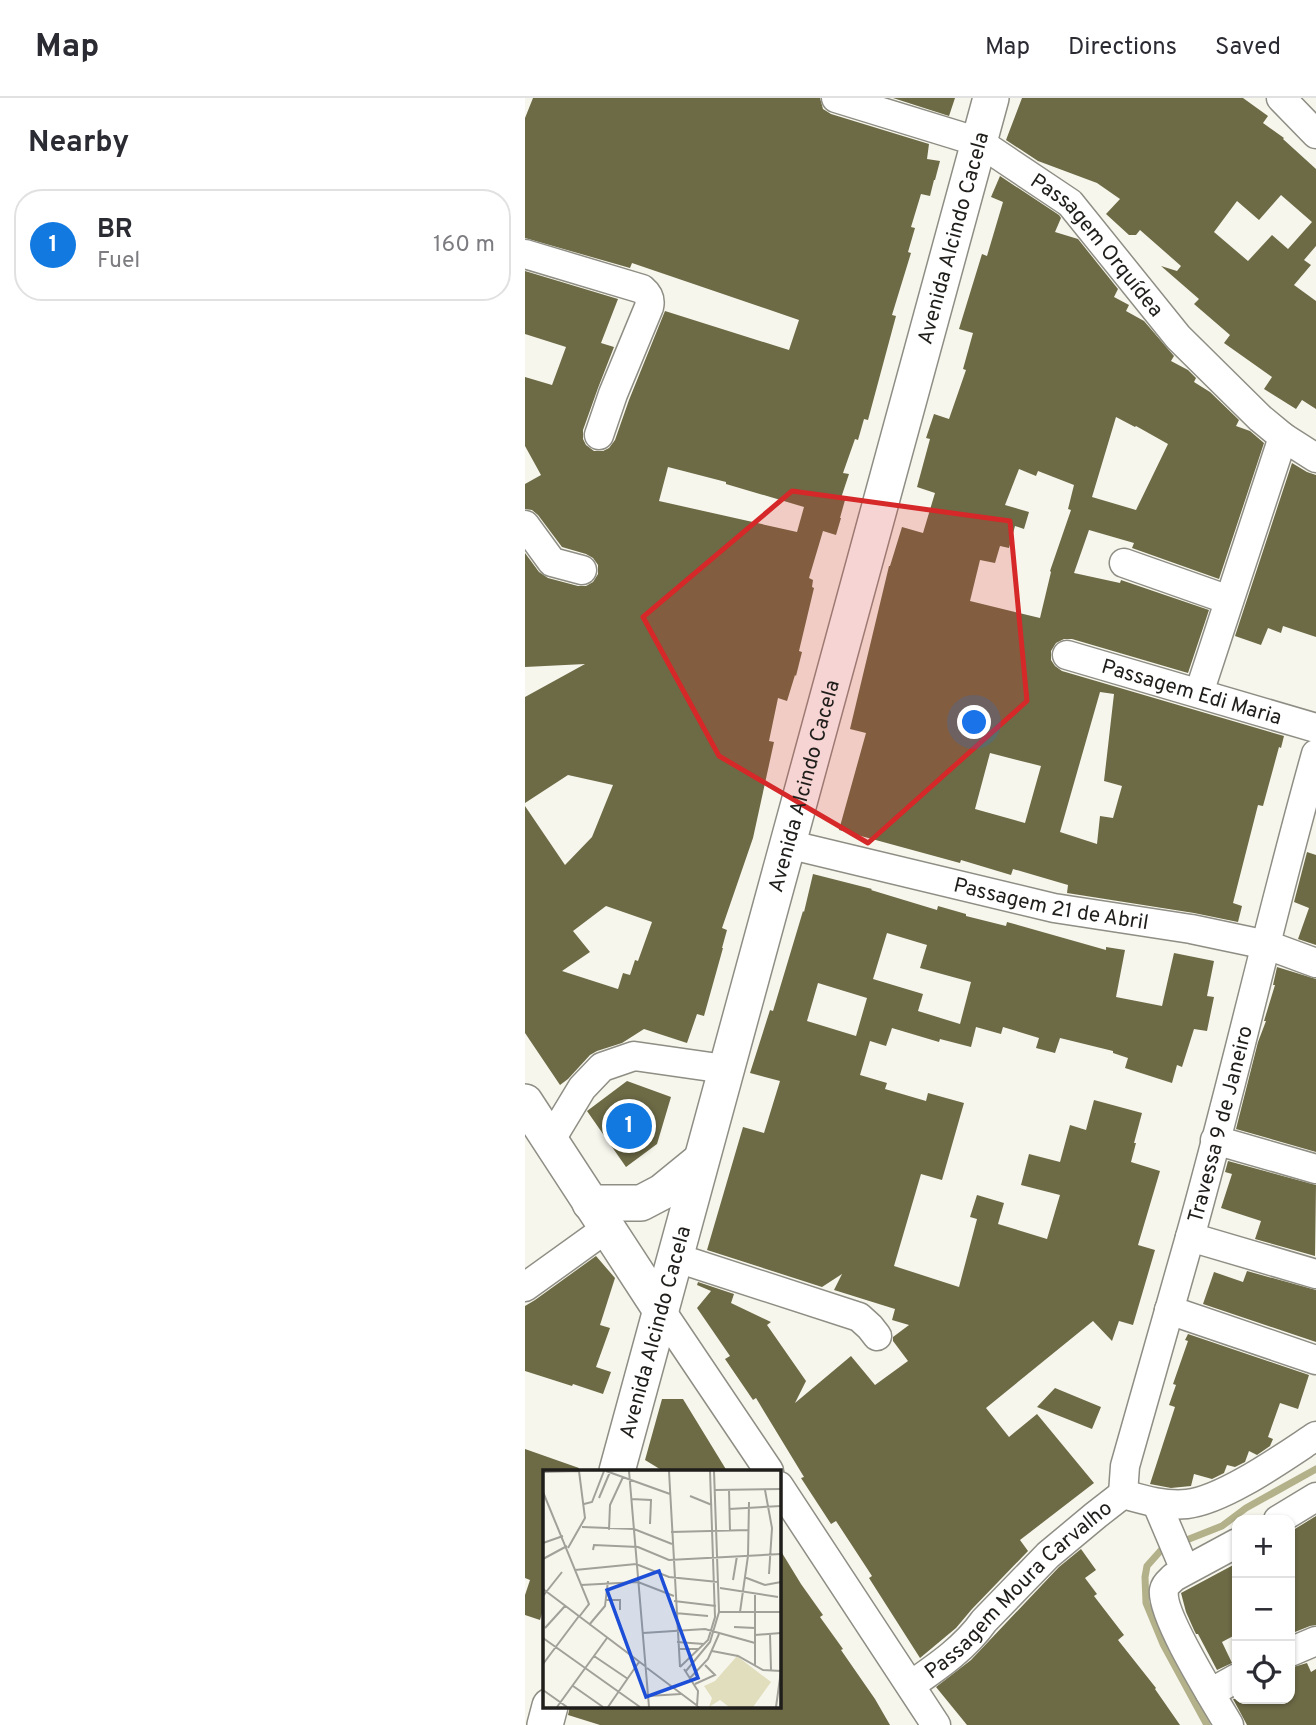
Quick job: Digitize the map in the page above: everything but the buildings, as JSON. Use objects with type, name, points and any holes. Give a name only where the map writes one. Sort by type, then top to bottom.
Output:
[{"type":"main road","name":"Avenida Alcindo Cacela","points":[[617,1470],[991,98]]},
{"type":"main road","points":[[525,1102],[660,1309]]},
{"type":"main road","points":[[599,1215],[641,1203],[662,1192],[700,1161]]},
{"type":"street","name":"Passagem Orquídea","points":[[835,98],[979,142],[1069,203],[1178,337],[1260,418],[1316,458]]},
{"type":"street","points":[[1280,98],[1316,134]]},
{"type":"street","points":[[525,254],[642,289],[648,294],[649,307],[599,435]]},
{"type":"street","points":[[1199,693],[1283,437]]},
{"type":"street","points":[[525,525],[552,562],[582,570]]},
{"type":"street","points":[[1124,563],[1229,600]]},
{"type":"street","name":"Passagem Edi Maria","points":[[1066,655],[1316,728]]},
{"type":"street","name":"Travessa 9 de Janeiro","points":[[1123,1494],[1125,1466],[1190,1237],[1316,754]]},
{"type":"street","name":"Passagem 21 de Abril","points":[[787,844],[1055,908],[1191,929],[1267,945],[1316,963]]},
{"type":"street","points":[[550,1141],[582,1088],[602,1067],[634,1056],[725,1069]]},
{"type":"street","points":[[1216,1140],[1316,1169]]},
{"type":"street","points":[[525,1287],[599,1215]]},
{"type":"street","points":[[1190,1237],[1316,1275]]},
{"type":"street","points":[[674,1258],[859,1317],[877,1336]]},
{"type":"street","points":[[660,1309],[768,1470]]},
{"type":"street","points":[[1169,1310],[1316,1360]]},
{"type":"street","points":[[1123,1494],[1157,1506],[1189,1504],[1217,1495],[1316,1436]]},
{"type":"street","points":[[781,1489],[936,1725]]},
{"type":"street","name":"Passagem Moura Carvalho","points":[[911,1685],[944,1662],[1048,1555],[1123,1494]]},
{"type":"street","points":[[1286,1515],[1316,1497]]},
{"type":"street","points":[[1157,1506],[1182,1563]]},
{"type":"street","points":[[1229,1725],[1198,1674],[1166,1606],[1164,1592],[1182,1563],[1232,1546]]},
{"type":"street","points":[[1295,1650],[1316,1641]]},
{"type":"street","points":[[1210,1693],[1232,1681]]},
{"type":"highlighted area","points":[[792,491],[1010,521],[1027,701],[868,843],[719,756],[643,617]]},
{"type":"waterway","points":[[1179,1543],[1222,1526],[1246,1508],[1316,1469]]},
{"type":"waterway","points":[[1167,1546],[1147,1566],[1146,1603],[1163,1644],[1207,1725]]},
{"type":"place","name":"BR","points":[[629,1126]]}]
